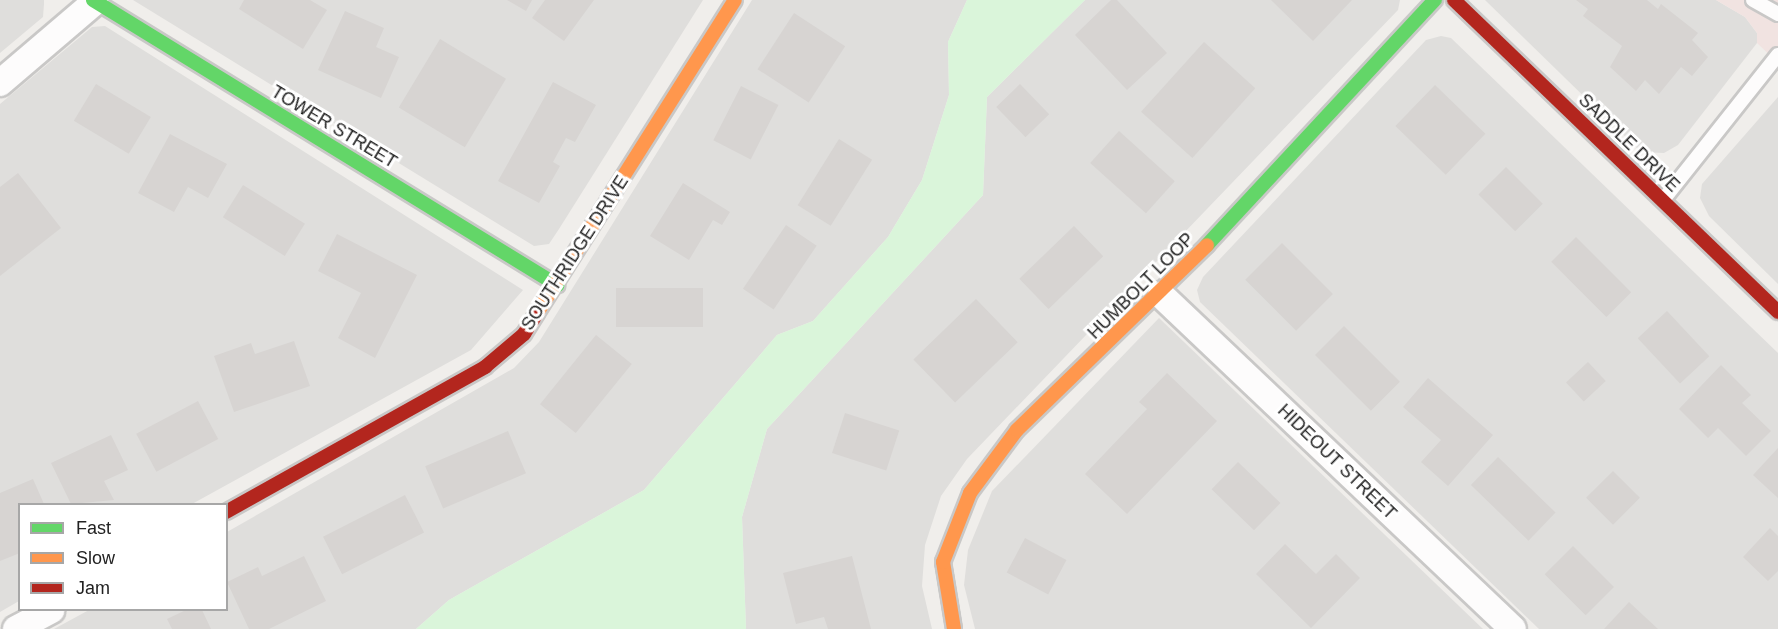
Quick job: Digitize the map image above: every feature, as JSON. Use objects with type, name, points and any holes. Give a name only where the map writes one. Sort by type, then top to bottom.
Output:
[{"type":"street","name":"SOUTHRIDGE DRIVE","points":[[228,512],[485,367],[524,334],[735,0]]},
{"type":"street","name":"HUMBOLT LOOP","points":[[954,629],[943,562],[970,493],[1017,430],[1161,295],[1435,0]]},
{"type":"street","name":"SADDLE DRIVE","points":[[1454,0],[1778,312]]},
{"type":"street","name":"TOWER STREET","points":[[94,1],[557,285]]},
{"type":"street","points":[[0,83],[94,1]]},
{"type":"street","name":"HIDEOUT STREET","points":[[1161,295],[1512,629]]},
{"type":"street","points":[[16,629],[48,611]]},
{"type":"lane","points":[[1753,0],[1778,14]]},
{"type":"lane","points":[[1663,200],[1778,55]]},
{"type":"shaded area","points":[[0,0],[44,0],[44,4],[43,17],[0,53]]},
{"type":"shaded area","points":[[133,0],[703,0],[549,244],[534,246]]},
{"type":"shaded area","points":[[752,0],[967,0],[948,42],[949,95],[922,180],[888,237],[813,321],[777,335],[644,490],[449,600],[416,629],[54,629],[87,611],[228,611],[228,531],[514,368],[539,342]]},
{"type":"shaded area","points":[[1085,0],[1400,0],[1398,10],[967,459],[941,496],[925,545],[922,586],[932,629],[746,629],[742,517],[767,429],[983,195],[987,97]]},
{"type":"shaded area","points":[[1485,0],[1716,0],[1745,17],[1757,33],[1757,43],[1678,145],[1664,153],[1641,152]]},
{"type":"shaded area","points":[[1716,0],[1778,0],[1778,63],[1757,43],[1757,33],[1745,17]]},
{"type":"shaded area","points":[[105,26],[523,290],[471,350],[194,503],[18,503],[18,602],[0,612],[0,104],[92,27]]},
{"type":"shaded area","points":[[1441,36],[1451,38],[1778,353],[1778,629],[1539,629],[1200,302],[1197,290],[1203,277],[1426,40]]},
{"type":"shaded area","points":[[1778,97],[1778,284],[1709,216],[1700,198],[1702,184]]},
{"type":"shaded area","points":[[1159,318],[1483,629],[975,629],[964,585],[968,550],[992,491]]},
{"type":"green space","points":[[967,0],[1085,0],[987,97],[983,195],[767,429],[742,517],[746,629],[416,629],[449,600],[644,490],[777,335],[813,321],[888,237],[922,180],[949,95],[948,42]]},
{"type":"building","points":[[244,0],[310,0],[327,10],[303,49],[239,9]]},
{"type":"building","points":[[507,0],[532,0],[526,11]]},
{"type":"building","points":[[545,0],[594,0],[564,41],[532,18]]},
{"type":"building","points":[[1111,0],[1117,0],[1167,53],[1127,90],[1075,35]]},
{"type":"building","points":[[1271,0],[1352,0],[1313,41]]},
{"type":"building","points":[[1576,0],[1647,0],[1658,9],[1661,4],[1698,33],[1692,40],[1708,57],[1692,76],[1681,67],[1659,94],[1645,80],[1636,91],[1610,67],[1622,46],[1583,16],[1588,9]]},
{"type":"building","points":[[345,11],[384,28],[376,47],[399,57],[381,98],[318,70]]},
{"type":"building","points":[[794,13],[845,46],[809,102],[758,69]]},
{"type":"building","points":[[440,39],[506,79],[465,147],[399,108]]},
{"type":"building","points":[[1204,42],[1255,88],[1192,158],[1141,112]]},
{"type":"building","points":[[553,82],[596,105],[575,142],[566,138],[553,162],[560,166],[539,203],[498,181]]},
{"type":"building","points":[[96,84],[151,117],[129,154],[74,121]]},
{"type":"building","points":[[1020,84],[1049,114],[1025,137],[996,107]]},
{"type":"building","points":[[1435,85],[1485,134],[1446,175],[1395,126]]},
{"type":"building","points":[[741,86],[778,105],[751,159],[713,140]]},
{"type":"building","points":[[1119,131],[1175,181],[1146,213],[1090,163]]},
{"type":"building","points":[[170,134],[227,164],[208,198],[188,187],[174,212],[138,193]]},
{"type":"building","points":[[839,139],[872,160],[831,226],[798,205]]},
{"type":"building","points":[[1506,167],[1543,204],[1515,231],[1478,195]]},
{"type":"building","points":[[18,173],[61,228],[0,276],[0,187]]},
{"type":"building","points":[[683,183],[730,212],[722,225],[713,220],[689,260],[650,236]]},
{"type":"building","points":[[243,185],[305,224],[285,256],[223,217]]},
{"type":"building","points":[[786,225],[817,246],[774,310],[743,289]]},
{"type":"building","points":[[1074,226],[1103,256],[1049,309],[1019,279]]},
{"type":"building","points":[[337,234],[417,275],[375,358],[338,338],[361,293],[318,271]]},
{"type":"building","points":[[1576,237],[1631,292],[1606,317],[1551,262]]},
{"type":"building","points":[[1282,243],[1333,294],[1296,331],[1245,280]]},
{"type":"building","points":[[616,288],[703,288],[703,327],[616,327]]},
{"type":"building","points":[[976,299],[1018,342],[955,403],[913,359]]},
{"type":"building","points":[[1667,311],[1709,356],[1680,384],[1638,338]]},
{"type":"building","points":[[1344,326],[1400,382],[1371,411],[1315,355]]},
{"type":"building","points":[[596,335],[632,364],[576,433],[540,404]]},
{"type":"building","points":[[294,341],[310,386],[234,412],[214,356],[251,343],[255,354]]},
{"type":"building","points":[[1588,362],[1606,381],[1584,401],[1566,382]]},
{"type":"building","points":[[1721,365],[1751,395],[1742,403],[1771,431],[1746,456],[1718,428],[1708,438],[1679,409]]},
{"type":"building","points":[[1167,373],[1217,421],[1127,514],[1085,474],[1147,409],[1139,402]]},
{"type":"building","points":[[1428,378],[1493,435],[1448,486],[1421,462],[1441,440],[1403,407]]},
{"type":"building","points":[[198,401],[218,439],[156,472],[136,434]]},
{"type":"building","points":[[845,413],[899,431],[886,471],[832,453]]},
{"type":"building","points":[[508,431],[526,473],[443,509],[425,466]]},
{"type":"building","points":[[111,435],[128,470],[104,481],[114,500],[71,503],[51,463]]},
{"type":"building","points":[[1778,448],[1778,498],[1753,475]]},
{"type":"building","points":[[1498,457],[1556,513],[1528,541],[1471,485]]},
{"type":"building","points":[[1238,462],[1280,503],[1254,530],[1212,489]]},
{"type":"building","points":[[1613,471],[1640,498],[1613,525],[1586,498]]},
{"type":"building","points":[[33,479],[44,503],[18,503],[18,554],[0,561],[0,493]]},
{"type":"building","points":[[405,495],[424,532],[342,574],[323,537]]},
{"type":"building","points":[[1770,528],[1778,536],[1778,571],[1768,581],[1743,557]]},
{"type":"building","points":[[1025,538],[1066,560],[1048,595],[1007,572]]},
{"type":"building","points":[[1285,544],[1316,574],[1336,554],[1360,578],[1311,628],[1256,574]]},
{"type":"building","points":[[1573,546],[1614,587],[1586,615],[1545,574]]},
{"type":"building","points":[[304,556],[326,601],[269,629],[249,629],[228,582],[258,567],[262,576]]},
{"type":"building","points":[[852,556],[871,629],[828,629],[824,617],[796,624],[783,573]]},
{"type":"building","points":[[1629,602],[1658,629],[1604,629]]},
{"type":"building","points":[[184,611],[202,611],[211,629],[172,629],[167,619]]},
{"type":"traffic: fast","points":[[93,0],[557,285]]},
{"type":"traffic: fast","points":[[1207,245],[1435,0]]},
{"type":"traffic: slow","points":[[537,313],[735,0]]},
{"type":"traffic: slow","points":[[954,629],[943,562],[970,493],[1017,430],[1207,245]]},
{"type":"traffic: jam","points":[[1454,0],[1778,312]]},
{"type":"traffic: jam","points":[[228,511],[485,367],[524,334],[537,313]]}]
